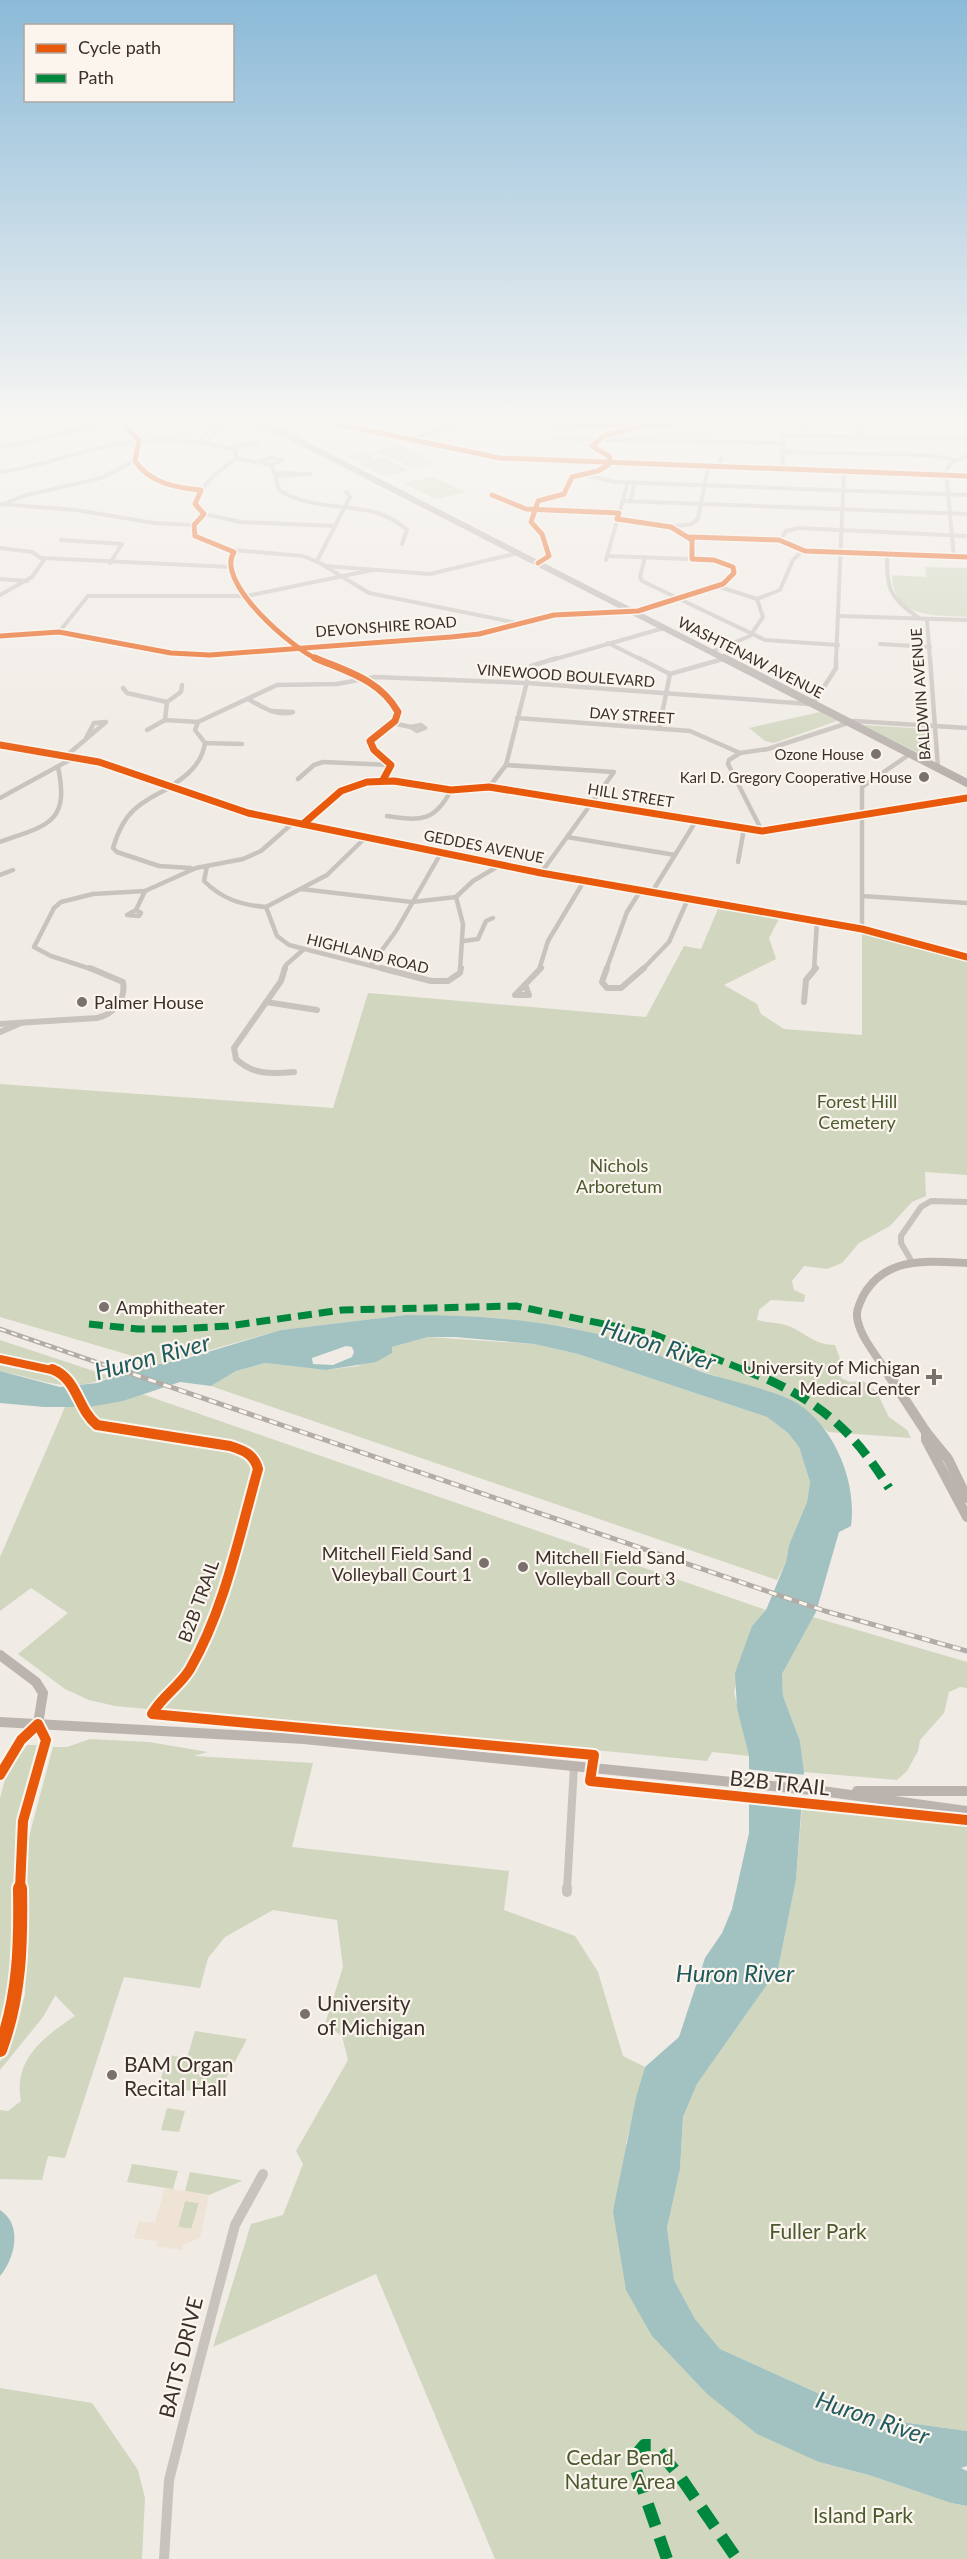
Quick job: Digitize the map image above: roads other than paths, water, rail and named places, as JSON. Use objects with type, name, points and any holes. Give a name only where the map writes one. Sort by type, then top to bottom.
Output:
[{"type":"main road","name":"WASHTENAW AVENUE","points":[[491,539],[967,783]]},
{"type":"main road","name":"GEDDES AVENUE","points":[[0,745],[99,762],[228,807],[303,824],[541,873],[862,929],[967,957]]},
{"type":"main road","name":"HILL STREET","points":[[303,824],[341,792],[356,785],[383,780],[451,790],[489,787],[762,831],[800,827],[967,798]]},
{"type":"main road","points":[[967,1263],[912,1262],[888,1271],[872,1280],[857,1308],[861,1330],[926,1432],[948,1459],[967,1498]]},
{"type":"main road","points":[[926,1432],[926,1440],[967,1517]]},
{"type":"main road","points":[[0,1655],[36,1682],[43,1693],[38,1724],[46,1740],[21,1829],[20,1978],[10,2027],[0,2050]]},
{"type":"main road","points":[[0,1722],[304,1739],[822,1791],[967,1811]]},
{"type":"main road","points":[[0,1775],[21,1740],[38,1724]]},
{"type":"main road","points":[[822,1791],[967,1791]]},
{"type":"street","points":[[203,539],[234,552],[290,555],[317,561],[338,577],[358,588],[391,598],[519,623]]},
{"type":"street","points":[[317,561],[327,539]]},
{"type":"street","points":[[402,544],[404,539]]},
{"type":"street","points":[[538,563],[547,560],[549,552],[544,539]]},
{"type":"street","points":[[612,539],[607,558],[714,560],[733,567],[734,573],[731,579],[717,586]]},
{"type":"street","points":[[691,539],[694,546],[692,559]]},
{"type":"street","points":[[762,539],[779,540],[802,550],[967,557]]},
{"type":"street","points":[[815,705],[836,672],[842,539]]},
{"type":"street","points":[[952,539],[954,557]]},
{"type":"street","points":[[61,540],[122,543],[110,563]]},
{"type":"street","points":[[0,548],[32,552],[42,558],[230,567]]},
{"type":"street","points":[[717,586],[736,595],[757,599],[780,590],[793,560],[802,550]]},
{"type":"street","points":[[234,552],[231,554],[230,567],[235,584],[298,648],[380,688],[395,706],[398,715],[370,741],[374,750],[391,765]]},
{"type":"street","points":[[325,566],[430,574],[518,553]]},
{"type":"street","name":"BALDWIN AVENUE","points":[[886,554],[888,593],[896,603],[919,618]]},
{"type":"street","points":[[645,557],[640,578],[642,581],[752,634],[775,642],[838,645]]},
{"type":"street","points":[[0,596],[27,581],[41,567],[42,558]]},
{"type":"street","points":[[59,632],[88,596],[181,598],[247,596],[372,570]]},
{"type":"street","points":[[0,579],[27,581]]},
{"type":"street","name":"DEVONSHIRE ROAD","points":[[0,636],[59,632],[192,654],[298,648],[470,635],[564,614],[631,611],[717,586]]},
{"type":"street","points":[[711,652],[739,642],[752,634],[763,617],[757,599]]},
{"type":"street","points":[[839,616],[967,620]]},
{"type":"street","name":"BALDWIN AVENUE","points":[[927,619],[938,768]]},
{"type":"street","points":[[489,787],[506,765],[532,664],[664,628]]},
{"type":"street","points":[[608,644],[670,674],[723,658]]},
{"type":"street","points":[[880,644],[930,647]]},
{"type":"street","points":[[659,729],[670,674]]},
{"type":"street","name":"VINEWOOD BOULEVARD","points":[[198,722],[277,685],[337,684],[363,678],[526,685],[815,705]]},
{"type":"street","points":[[165,720],[167,702],[181,692],[182,685]]},
{"type":"street","points":[[123,688],[123,691],[127,693],[167,702]]},
{"type":"street","points":[[248,699],[272,711]]},
{"type":"street","name":"DAY STREET","points":[[517,718],[696,732],[721,748],[740,753]]},
{"type":"street","points":[[147,730],[165,720],[198,722],[195,730],[206,743],[242,744]]},
{"type":"street","points":[[762,831],[728,764],[729,760],[740,753],[768,748],[847,722],[967,728]]},
{"type":"street","points":[[392,723],[411,727]]},
{"type":"street","points":[[66,756],[86,738]]},
{"type":"street","points":[[206,743],[204,753],[193,770],[170,787],[131,809],[124,816],[113,848],[117,852],[159,866],[176,868],[196,868],[232,862],[253,855],[294,822]]},
{"type":"street","points":[[862,929],[862,787],[910,754]]},
{"type":"street","points":[[2,796],[75,757]]},
{"type":"street","points":[[298,779],[314,765],[323,762],[391,765]]},
{"type":"street","points":[[383,780],[391,765]]},
{"type":"street","points":[[506,765],[611,770],[614,773],[541,873]]},
{"type":"street","points":[[0,842],[31,830],[55,817],[62,808],[64,797],[58,767]]},
{"type":"street","points":[[387,816],[417,821],[428,818],[440,807],[451,790]]},
{"type":"street","points":[[652,892],[696,821]]},
{"type":"street","points":[[738,862],[744,829]]},
{"type":"street","points":[[207,866],[204,881],[228,901],[243,906],[266,907],[327,875],[366,837]]},
{"type":"street","points":[[567,837],[675,855]]},
{"type":"street","points":[[371,965],[441,853]]},
{"type":"street","points":[[301,889],[412,902],[456,897],[473,881],[500,865]]},
{"type":"street","points":[[176,868],[181,874]]},
{"type":"street","points":[[0,1024],[97,1018],[111,1014],[125,985],[121,981],[94,969],[42,953],[34,947],[54,908],[61,902],[74,897],[145,891],[196,868]]},
{"type":"street","points":[[0,874],[13,870]]},
{"type":"street","points":[[526,987],[541,968],[548,940],[584,881]]},
{"type":"street","points":[[641,890],[627,912],[602,982],[604,986],[612,989],[621,988],[660,954],[669,942],[688,899]]},
{"type":"street","points":[[136,910],[145,891]]},
{"type":"street","points":[[862,896],[967,903]]},
{"type":"street","name":"HIGHLAND ROAD","points":[[266,907],[280,939],[304,949],[430,981],[448,981],[460,973],[464,941],[460,907],[456,897]]},
{"type":"street","points":[[464,941],[480,938],[486,921],[493,918]]},
{"type":"street","points":[[804,1002],[806,980],[816,968],[817,921]]},
{"type":"street","points":[[294,1071],[279,1074],[258,1072],[245,1067],[234,1054],[238,1041],[280,981],[286,965],[304,949]]},
{"type":"street","points":[[266,1002],[317,1010]]},
{"type":"street","points":[[0,1032],[23,1022]]},
{"type":"street","points":[[912,1262],[902,1246],[902,1236],[924,1202],[931,1199],[967,1202]]},
{"type":"street","points":[[567,1892],[574,1766]]},
{"type":"street","name":"BAITS DRIVE","points":[[164,2559],[165,2511],[169,2480],[193,2385],[235,2225],[263,2174]]},
{"type":"water","name":"Huron River","points":[[406,1315],[508,1319],[584,1331],[621,1341],[702,1372],[788,1399],[810,1414],[832,1441],[847,1474],[852,1509],[851,1526],[839,1532],[816,1612],[782,1674],[783,1696],[800,1741],[804,1772],[796,1880],[778,1969],[697,2084],[683,2117],[680,2169],[667,2228],[674,2280],[695,2319],[720,2349],[873,2418],[967,2431],[967,2466],[961,2468],[967,2471],[967,2506],[819,2462],[757,2434],[706,2393],[652,2336],[626,2290],[613,2211],[636,2098],[645,2067],[679,2037],[705,1958],[722,1933],[732,1909],[749,1833],[749,1756],[737,1708],[735,1673],[752,1626],[766,1610],[807,1502],[810,1482],[799,1447],[788,1433],[767,1417],[578,1354],[534,1344],[455,1337],[428,1337],[392,1347],[392,1353],[376,1362],[326,1370],[265,1363],[236,1371],[211,1386],[180,1382],[123,1401],[89,1407],[44,1407],[0,1403],[0,1371],[60,1387],[97,1383],[149,1363],[160,1364],[191,1357],[281,1330]],"holes":[[[346,1346],[352,1347],[354,1352],[352,1357],[333,1365],[313,1364],[312,1358]]]},
{"type":"water","points":[[0,2210],[12,2224],[14,2242],[10,2260],[0,2276]]},
{"type":"railway","points":[[0,1329],[122,1371]]},
{"type":"railway","points":[[118,1369],[825,1611],[967,1651]]},
{"type":"place","name":"Ozone House","points":[[876,754]]},
{"type":"place","name":"Karl D. Gregory Cooperative House","points":[[924,777]]},
{"type":"place","name":"Palmer House","points":[[82,1002]]},
{"type":"place","name":"Amphitheater","points":[[104,1307]]},
{"type":"place","name":"University of Michigan Medical Center","points":[[934,1377]]},
{"type":"place","name":"Mitchell Field Sand Volleyball Court 1","points":[[484,1563]]},
{"type":"place","name":"Mitchell Field Sand Volleyball Court 3","points":[[523,1567]]},
{"type":"place","name":"University of Michigan","points":[[305,2014]]},
{"type":"place","name":"BAM Organ Recital Hall","points":[[112,2075]]},
{"type":"park label","name":"Forest Hill Cemetery","points":[[857,1111]]},
{"type":"park label","name":"Nichols Arboretum","points":[[619,1175]]},
{"type":"park label","name":"Fuller Park","points":[[818,2230]]},
{"type":"park label","name":"Cedar Bend Nature Area","points":[[620,2468]]},
{"type":"park label","name":"Island Park","points":[[863,2514]]}]
